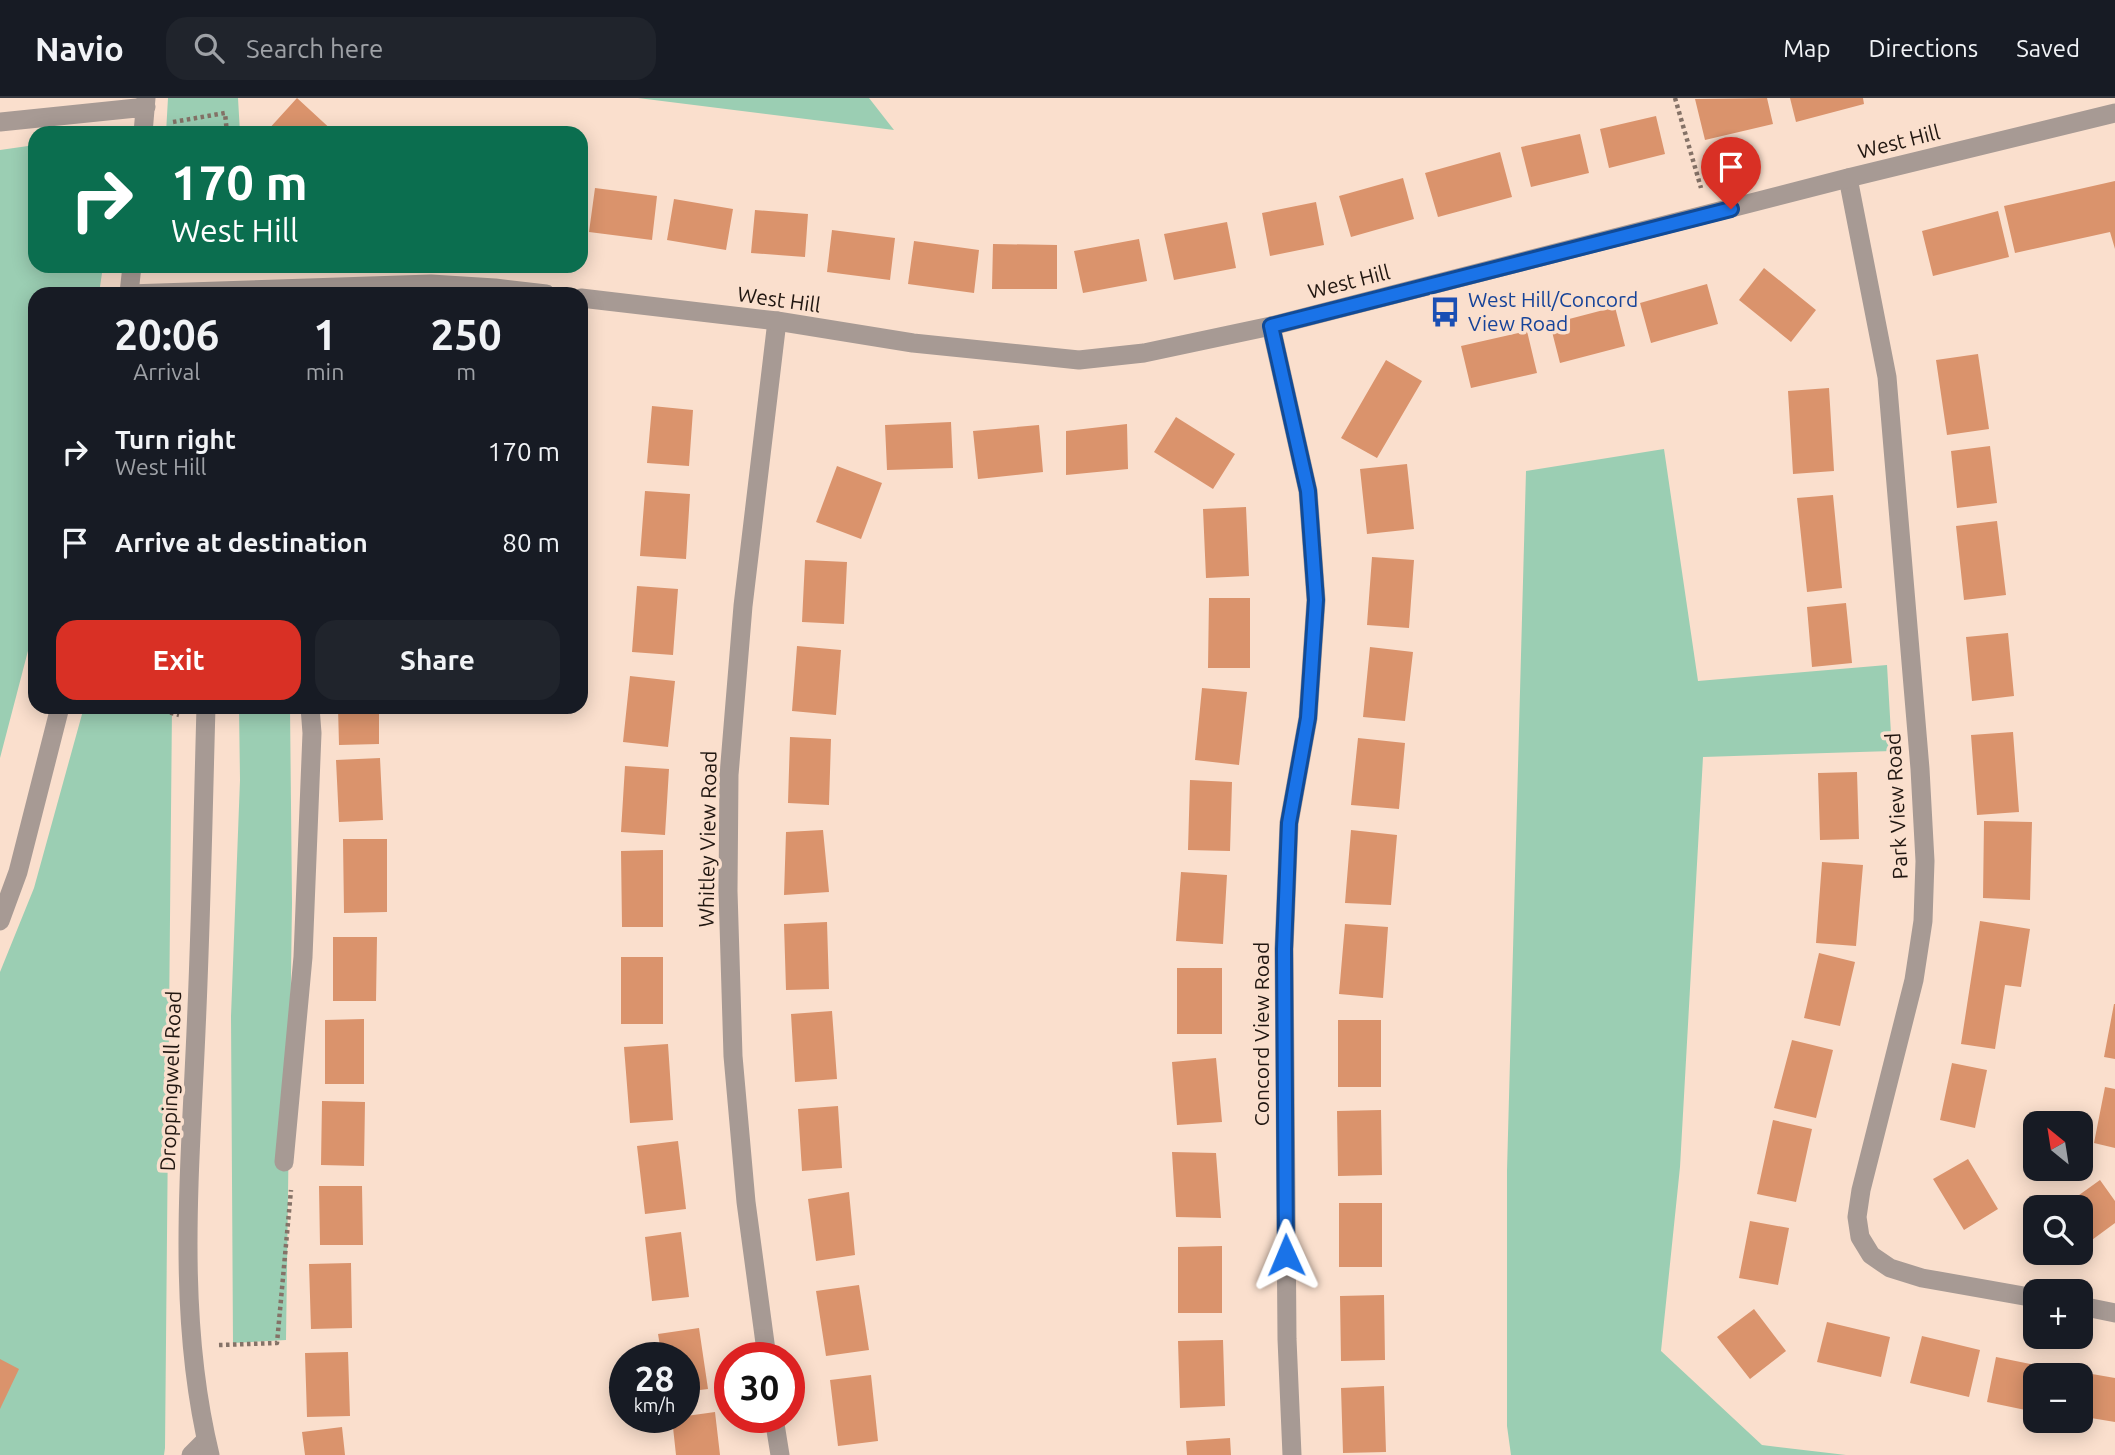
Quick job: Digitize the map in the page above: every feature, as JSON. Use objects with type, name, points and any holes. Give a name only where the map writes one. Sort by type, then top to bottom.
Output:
[{"type":"street","points":[[0,122],[146,102],[143,126]]},
{"type":"street","name":"West Hill","points":[[588,299],[777,321],[914,343],[1079,360],[1144,353],[1271,326],[1848,178],[2115,113]]},
{"type":"street","name":"Park View Road","points":[[1848,178],[1887,377],[1920,769],[1925,861],[1923,921],[1914,980],[1861,1190],[1857,1217],[1860,1237],[1871,1255],[1890,1268],[1922,1278],[2023,1296]]},
{"type":"street","points":[[330,287],[431,284],[479,287]]},
{"type":"street","name":"Whitley View Road","points":[[765,1342],[746,1202],[734,1069],[727,891],[729,775],[743,606],[777,321]]},
{"type":"street","name":"Concord View Road","points":[[1271,326],[1308,491],[1316,600],[1308,718],[1289,823],[1284,949],[1287,1339],[1293,1455]]},
{"type":"street","points":[[0,921],[18,872],[58,714]]},
{"type":"street","name":"Droppingwell Road","points":[[206,714],[189,1176],[188,1278],[193,1346],[208,1448]]},
{"type":"street","points":[[284,1162],[303,957],[311,714]]},
{"type":"street","points":[[2093,1308],[2115,1313]]},
{"type":"street","points":[[777,1433],[780,1455]]},
{"type":"street","points":[[191,1455],[208,1448]]},
{"type":"path","points":[[1675,98],[1708,215]]},
{"type":"path","points":[[162,126],[225,113],[226,126]]},
{"type":"path","points":[[193,1346],[277,1343],[293,1169],[284,1162]]},
{"type":"green space","points":[[168,98],[238,98],[240,126],[166,126]]},
{"type":"green space","points":[[638,98],[869,98],[894,130]]},
{"type":"green space","points":[[28,146],[28,273],[102,273],[100,287],[28,287],[28,651],[0,758],[0,150]]},
{"type":"green space","points":[[1664,449],[1698,681],[1887,665],[1892,751],[1703,757],[1680,1167],[1661,1351],[1762,1445],[1846,1455],[1511,1455],[1507,1426],[1507,1171],[1526,471]]},
{"type":"green space","points":[[82,714],[172,714],[164,1455],[0,1455],[0,972],[34,888]]},
{"type":"green space","points":[[239,714],[290,714],[292,903],[286,1340],[233,1343],[231,1016],[240,780]]},
{"type":"building","points":[[297,98],[327,126],[272,126]]},
{"type":"building","points":[[1767,98],[1773,124],[1705,140],[1695,99]]},
{"type":"building","points":[[1790,98],[1863,98],[1864,104],[1796,122]]},
{"type":"building","points":[[1656,116],[1665,154],[1609,168],[1600,129]]},
{"type":"building","points":[[1580,134],[1589,173],[1531,187],[1521,147]]},
{"type":"building","points":[[1500,152],[1512,197],[1438,217],[1425,173]]},
{"type":"building","points":[[1403,178],[1414,219],[1351,237],[1339,196]]},
{"type":"building","points":[[2115,181],[2115,249],[2110,232],[2015,253],[2004,206]]},
{"type":"building","points":[[595,188],[657,196],[652,240],[589,232]]},
{"type":"building","points":[[674,199],[733,209],[726,250],[667,240]]},
{"type":"building","points":[[1316,202],[1324,245],[1270,256],[1262,213]]},
{"type":"building","points":[[755,210],[808,214],[805,257],[751,253]]},
{"type":"building","points":[[1998,211],[2009,257],[1933,276],[1922,231]]},
{"type":"building","points":[[1227,222],[1236,268],[1174,280],[1164,234]]},
{"type":"building","points":[[832,230],[895,238],[890,280],[827,272]]},
{"type":"building","points":[[1139,239],[1147,281],[1083,293],[1074,251]]},
{"type":"building","points":[[914,241],[979,250],[974,293],[908,284]]},
{"type":"building","points":[[993,244],[1057,245],[1057,289],[992,289]]},
{"type":"building","points":[[1764,268],[1816,310],[1791,342],[1739,300]]},
{"type":"building","points":[[1707,284],[1718,324],[1651,343],[1640,303]]},
{"type":"building","points":[[1615,307],[1625,346],[1560,363],[1550,324]]},
{"type":"building","points":[[1527,331],[1537,373],[1471,388],[1461,346]]},
{"type":"building","points":[[1978,354],[1989,429],[1947,435],[1936,360]]},
{"type":"building","points":[[1386,360],[1422,381],[1377,458],[1341,438]]},
{"type":"building","points":[[1829,388],[1834,471],[1793,474],[1788,391]]},
{"type":"building","points":[[652,406],[693,410],[689,466],[647,463]]},
{"type":"building","points":[[1176,417],[1235,454],[1213,489],[1154,452]]},
{"type":"building","points":[[951,422],[953,468],[887,470],[885,425]]},
{"type":"building","points":[[1127,424],[1128,469],[1066,475],[1066,431]]},
{"type":"building","points":[[1039,425],[1043,472],[978,479],[973,431]]},
{"type":"building","points":[[1990,446],[1997,503],[1957,508],[1951,451]]},
{"type":"building","points":[[1407,464],[1414,529],[1367,534],[1360,469]]},
{"type":"building","points":[[837,466],[882,483],[861,539],[816,522]]},
{"type":"building","points":[[645,491],[690,494],[686,559],[640,556]]},
{"type":"building","points":[[1833,495],[1842,588],[1807,592],[1797,498]]},
{"type":"building","points":[[1246,507],[1249,576],[1206,578],[1203,509]]},
{"type":"building","points":[[1997,521],[2006,595],[1964,600],[1956,526]]},
{"type":"building","points":[[1372,557],[1414,560],[1409,628],[1367,625]]},
{"type":"building","points":[[805,560],[847,562],[844,624],[802,622]]},
{"type":"building","points":[[637,586],[678,589],[673,655],[632,652]]},
{"type":"building","points":[[1209,598],[1250,598],[1250,668],[1208,668]]},
{"type":"building","points":[[1846,603],[1852,663],[1812,667],[1807,607]]},
{"type":"building","points":[[2008,633],[2014,696],[1972,701],[1966,637]]},
{"type":"building","points":[[797,646],[841,650],[836,715],[792,711]]},
{"type":"building","points":[[1370,647],[1413,652],[1405,721],[1363,717]]},
{"type":"building","points":[[630,676],[675,681],[668,747],[623,742]]},
{"type":"building","points":[[1202,688],[1247,692],[1239,765],[1195,760]]},
{"type":"building","points":[[338,714],[379,714],[379,744],[339,745]]},
{"type":"building","points":[[2013,732],[2019,812],[1977,815],[1971,735]]},
{"type":"building","points":[[790,737],[831,739],[829,805],[788,803]]},
{"type":"building","points":[[1358,738],[1405,743],[1399,809],[1351,805]]},
{"type":"building","points":[[380,758],[383,820],[339,822],[336,760]]},
{"type":"building","points":[[625,766],[669,769],[665,835],[621,832]]},
{"type":"building","points":[[1857,772],[1859,839],[1820,840],[1818,773]]},
{"type":"building","points":[[1190,780],[1232,782],[1230,851],[1188,850]]},
{"type":"building","points":[[1984,821],[2032,822],[2030,900],[1983,898]]},
{"type":"building","points":[[823,830],[829,892],[784,895],[786,832]]},
{"type":"building","points":[[1351,830],[1397,835],[1391,905],[1345,903]]},
{"type":"building","points":[[343,839],[387,839],[387,912],[344,913]]},
{"type":"building","points":[[663,850],[663,927],[622,927],[621,851]]},
{"type":"building","points":[[1822,862],[1863,865],[1856,946],[1816,943]]},
{"type":"building","points":[[1181,872],[1227,875],[1223,944],[1176,941]]},
{"type":"building","points":[[1980,921],[2030,929],[2021,987],[2005,985],[1995,1049],[1961,1044]]},
{"type":"building","points":[[827,922],[829,989],[786,990],[784,924]]},
{"type":"building","points":[[1345,924],[1388,927],[1383,998],[1339,994]]},
{"type":"building","points":[[333,937],[377,937],[376,1001],[333,1001]]},
{"type":"building","points":[[1819,953],[1855,962],[1840,1026],[1804,1018]]},
{"type":"building","points":[[621,957],[663,957],[663,1024],[621,1024]]},
{"type":"building","points":[[1177,968],[1222,968],[1222,1034],[1177,1034]]},
{"type":"building","points":[[2115,1004],[2115,1059],[2104,1057]]},
{"type":"building","points":[[832,1011],[837,1079],[795,1082],[791,1014]]},
{"type":"building","points":[[364,1019],[364,1084],[325,1084],[325,1020]]},
{"type":"building","points":[[1338,1020],[1381,1020],[1381,1087],[1338,1087]]},
{"type":"building","points":[[1792,1040],[1833,1050],[1816,1118],[1774,1108]]},
{"type":"building","points":[[668,1044],[673,1120],[630,1123],[624,1047]]},
{"type":"building","points":[[1216,1058],[1222,1122],[1177,1125],[1172,1062]]},
{"type":"building","points":[[1952,1063],[1987,1070],[1975,1128],[1940,1120]]},
{"type":"building","points":[[2105,1087],[2115,1089],[2115,1148],[2094,1143]]},
{"type":"building","points":[[322,1101],[365,1102],[364,1166],[321,1165]]},
{"type":"building","points":[[838,1106],[842,1168],[802,1171],[798,1109]]},
{"type":"building","points":[[1381,1110],[1382,1175],[1338,1176],[1337,1111]]},
{"type":"building","points":[[1773,1120],[1812,1129],[1796,1202],[1757,1194]]},
{"type":"building","points":[[678,1141],[686,1209],[645,1214],[637,1146]]},
{"type":"building","points":[[1172,1152],[1216,1153],[1221,1218],[1176,1217]]},
{"type":"building","points":[[1968,1159],[1998,1209],[1964,1230],[1933,1179]]},
{"type":"building","points":[[2100,1180],[2115,1201],[2115,1223],[2093,1239],[2093,1195],[2079,1195]]},
{"type":"building","points":[[319,1186],[362,1186],[363,1245],[320,1245]]},
{"type":"building","points":[[849,1192],[855,1255],[816,1261],[808,1199]]},
{"type":"building","points":[[1339,1203],[1382,1203],[1382,1267],[1339,1267]]},
{"type":"building","points":[[1750,1221],[1789,1228],[1778,1285],[1739,1278]]},
{"type":"building","points":[[681,1232],[689,1297],[652,1301],[645,1237]]},
{"type":"building","points":[[1222,1246],[1222,1313],[1178,1313],[1178,1247]]},
{"type":"building","points":[[351,1263],[352,1328],[311,1329],[309,1264]]},
{"type":"building","points":[[859,1285],[869,1350],[826,1356],[816,1291]]},
{"type":"building","points":[[1384,1295],[1385,1360],[1341,1361],[1340,1296]]},
{"type":"building","points":[[1754,1309],[1786,1351],[1750,1379],[1717,1337]]},
{"type":"building","points":[[1827,1322],[1890,1337],[1881,1377],[1817,1362]]},
{"type":"building","points":[[699,1328],[708,1389],[700,1390],[700,1342],[659,1342],[658,1334]]},
{"type":"building","points":[[1922,1336],[1980,1350],[1969,1397],[1910,1383]]},
{"type":"building","points":[[1223,1340],[1225,1406],[1180,1408],[1178,1341]]},
{"type":"building","points":[[348,1352],[350,1416],[307,1417],[305,1353]]},
{"type":"building","points":[[1996,1357],[2026,1363],[2023,1363],[2023,1410],[1987,1402]]},
{"type":"building","points":[[0,1359],[19,1369],[0,1409]]},
{"type":"building","points":[[2093,1374],[2115,1378],[2115,1422],[2093,1418]]},
{"type":"building","points":[[871,1375],[878,1441],[838,1446],[830,1380]]},
{"type":"building","points":[[1384,1386],[1386,1452],[1343,1453],[1341,1388]]},
{"type":"building","points":[[714,1412],[714,1433],[717,1433],[720,1455],[676,1455],[674,1433],[700,1433],[700,1414]]},
{"type":"building","points":[[342,1427],[345,1455],[305,1455],[302,1432]]},
{"type":"building","points":[[1230,1438],[1231,1455],[1187,1455],[1186,1441]]},
{"type":"place","name":"West Hill/Concord View Road","points":[[1445,312]]},
{"type":"route","points":[[1286,1255],[1284,949],[1289,823],[1308,718],[1316,600],[1308,491],[1271,326],[1731,209]]}]
